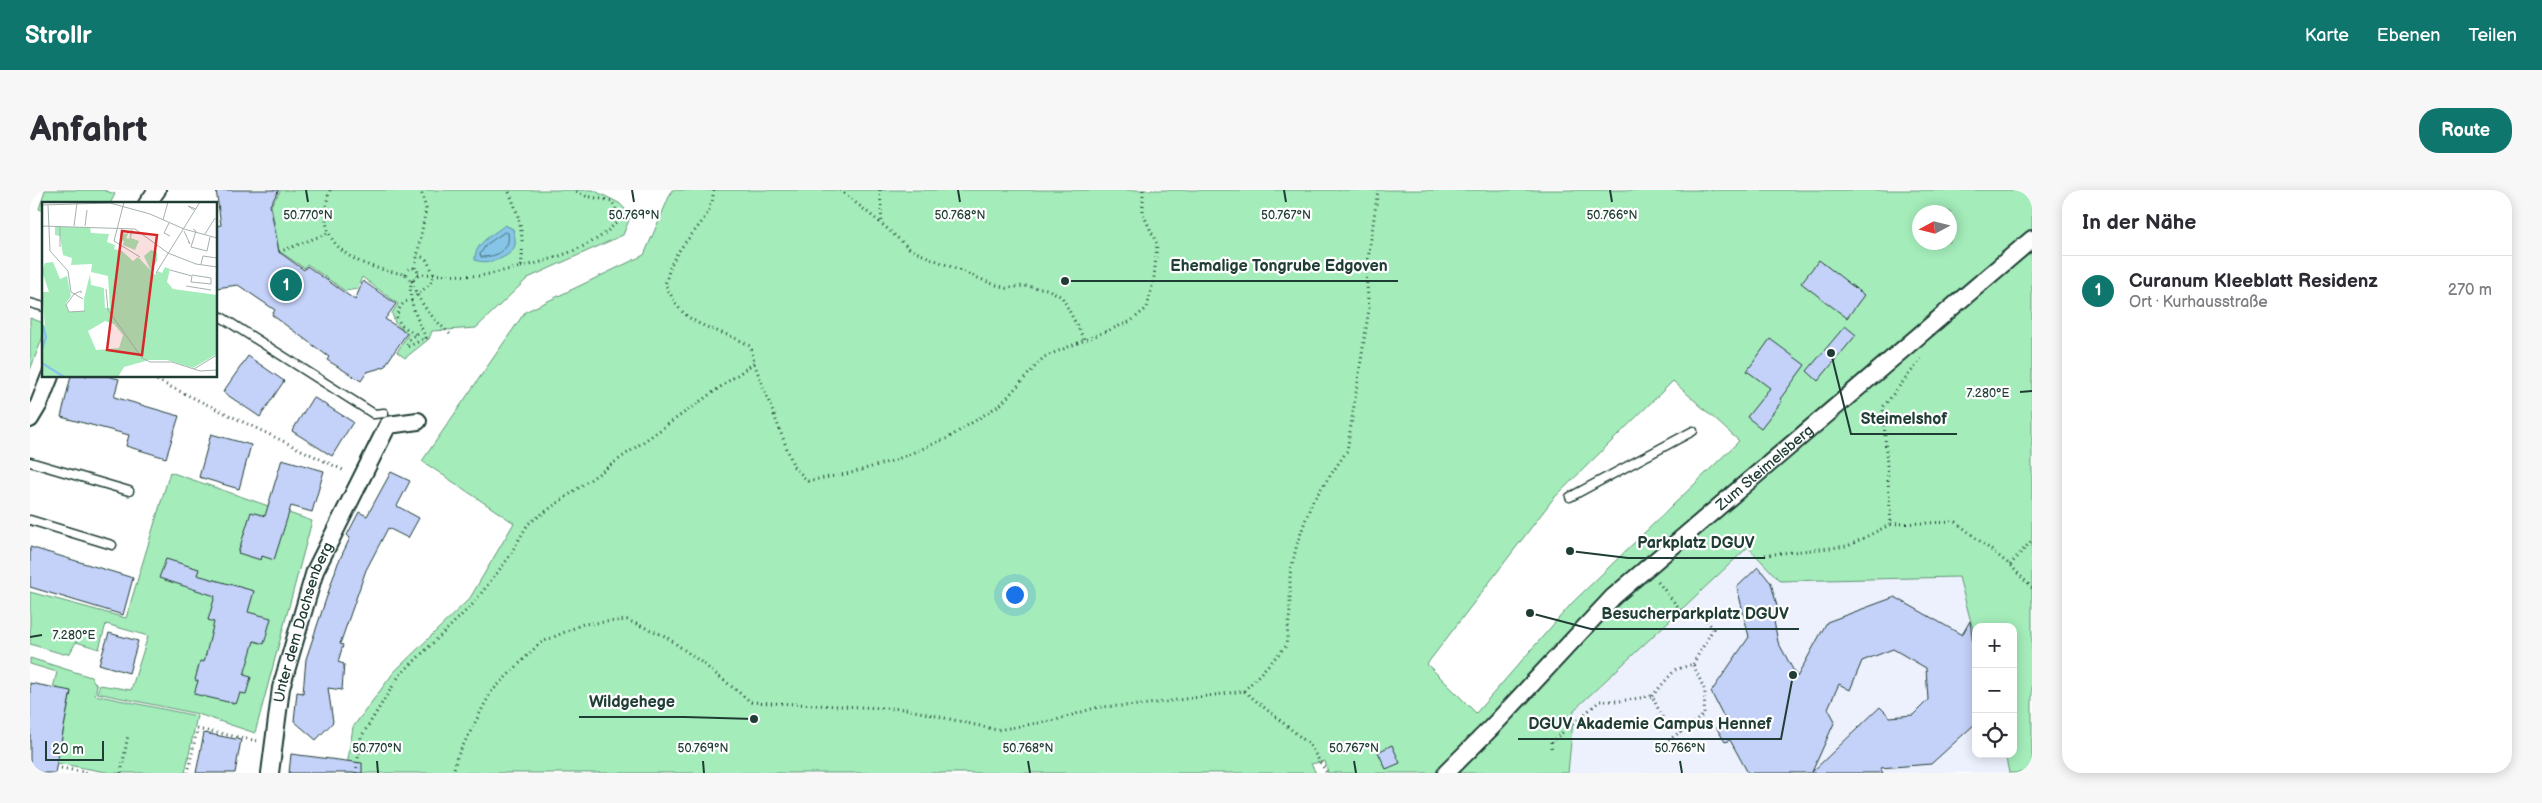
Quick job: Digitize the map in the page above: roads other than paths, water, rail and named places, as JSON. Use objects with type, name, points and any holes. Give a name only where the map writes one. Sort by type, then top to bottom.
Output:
[{"type":"street","points":[[148,202],[157,190]]},
{"type":"street","name":"Zum Steimelsberg","points":[[1446,773],[1491,728],[1613,597],[2032,239]]},
{"type":"street","points":[[30,419],[39,404],[49,378]]},
{"type":"street","name":"Unter dem Dachsenberg","points":[[270,773],[281,688],[316,571],[388,425],[418,421]]},
{"type":"lane","points":[[30,303],[42,307]]},
{"type":"lane","points":[[218,314],[374,414],[384,414]]},
{"type":"lane","points":[[1570,497],[1693,430]]},
{"type":"lane","points":[[30,462],[129,492]]},
{"type":"lane","points":[[30,520],[112,544]]},
{"type":"water","points":[[505,225],[513,229],[515,245],[513,250],[498,260],[485,262],[475,260],[481,244]]},
{"type":"place","name":"Ehemalige Tongrube Edgoven","points":[[1065,281]]},
{"type":"place","name":"Curanum Kleeblatt Residenz","points":[[286,285]]},
{"type":"place","name":"Steimelshof","points":[[1831,353]]},
{"type":"place","name":"Parkplatz DGUV","points":[[1570,551]]},
{"type":"place","name":"Besucherparkplatz DGUV","points":[[1530,613]]},
{"type":"place","name":"DGUV Akademie Campus Hennef","points":[[1793,675]]},
{"type":"place","name":"Wildgehege","points":[[754,719]]}]
